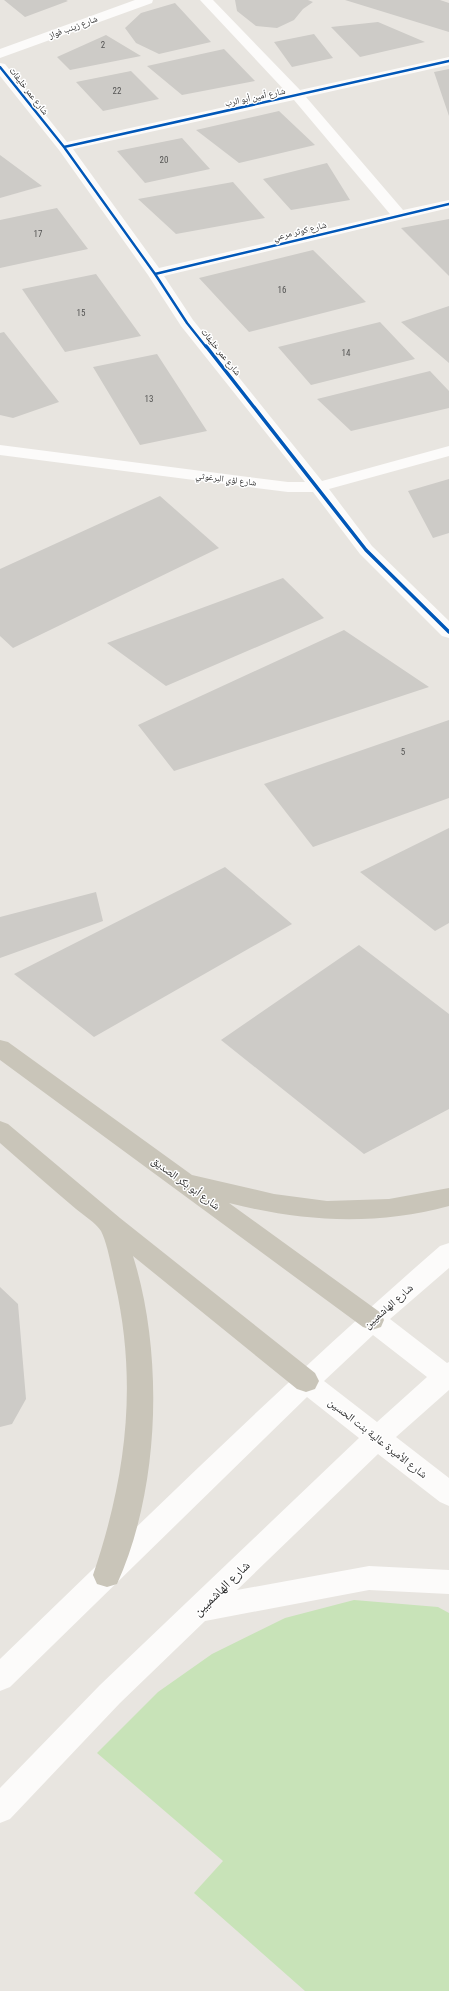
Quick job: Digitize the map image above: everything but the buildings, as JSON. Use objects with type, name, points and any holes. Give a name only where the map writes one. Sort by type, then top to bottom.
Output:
[{"type":"main road","name":"شارع أبو بكر الصديق","points":[[0,1048],[372,1320]]},
{"type":"main road","points":[[0,1130],[111,1225],[306,1381]]},
{"type":"main road","points":[[183,1181],[285,1206],[319,1209],[370,1210],[408,1207],[449,1197]]},
{"type":"main road","points":[[107,1575],[124,1519],[135,1464],[140,1411],[140,1358],[136,1323],[130,1289],[111,1225]]},
{"type":"street","name":"شارع زينب فواز","points":[[0,54],[147,0]]},
{"type":"street","points":[[206,0],[298,96],[399,215]]},
{"type":"street","name":"شارع أمين أبو الرب","points":[[64,147],[298,96],[449,61]]},
{"type":"street","name":"شارع عمر خليفات","points":[[0,67],[64,147],[155,274],[187,323],[318,487],[366,550],[449,632]]},
{"type":"street","name":"شارع كوثر مرعي","points":[[155,274],[449,204]]},
{"type":"street","name":"شارع لؤي البرغوثي","points":[[0,450],[288,487],[318,487],[449,451]]},
{"type":"street","name":"شارع الهاشميين","points":[[0,1678],[306,1381],[372,1320],[449,1253]]},
{"type":"street","points":[[372,1320],[448,1376]]},
{"type":"street","name":"شارع الهاشميين","points":[[0,1809],[110,1694],[377,1438],[448,1376]]},
{"type":"street","name":"شارع الأميرة عالية بنت الحسين","points":[[306,1381],[449,1494]]},
{"type":"street","points":[[198,1610],[370,1578],[412,1578],[449,1582]]},
{"type":"green space","points":[[354,1600],[438,1607],[449,1613],[449,1991],[305,1991],[194,1893],[223,1861],[97,1753],[158,1692],[212,1654],[285,1618]]},
{"type":"cycle path","points":[[64,147],[449,61]]},
{"type":"cycle path","points":[[0,67],[64,147],[155,274],[187,323],[318,487],[366,550],[449,632]]},
{"type":"cycle path","points":[[155,274],[449,204]]}]
